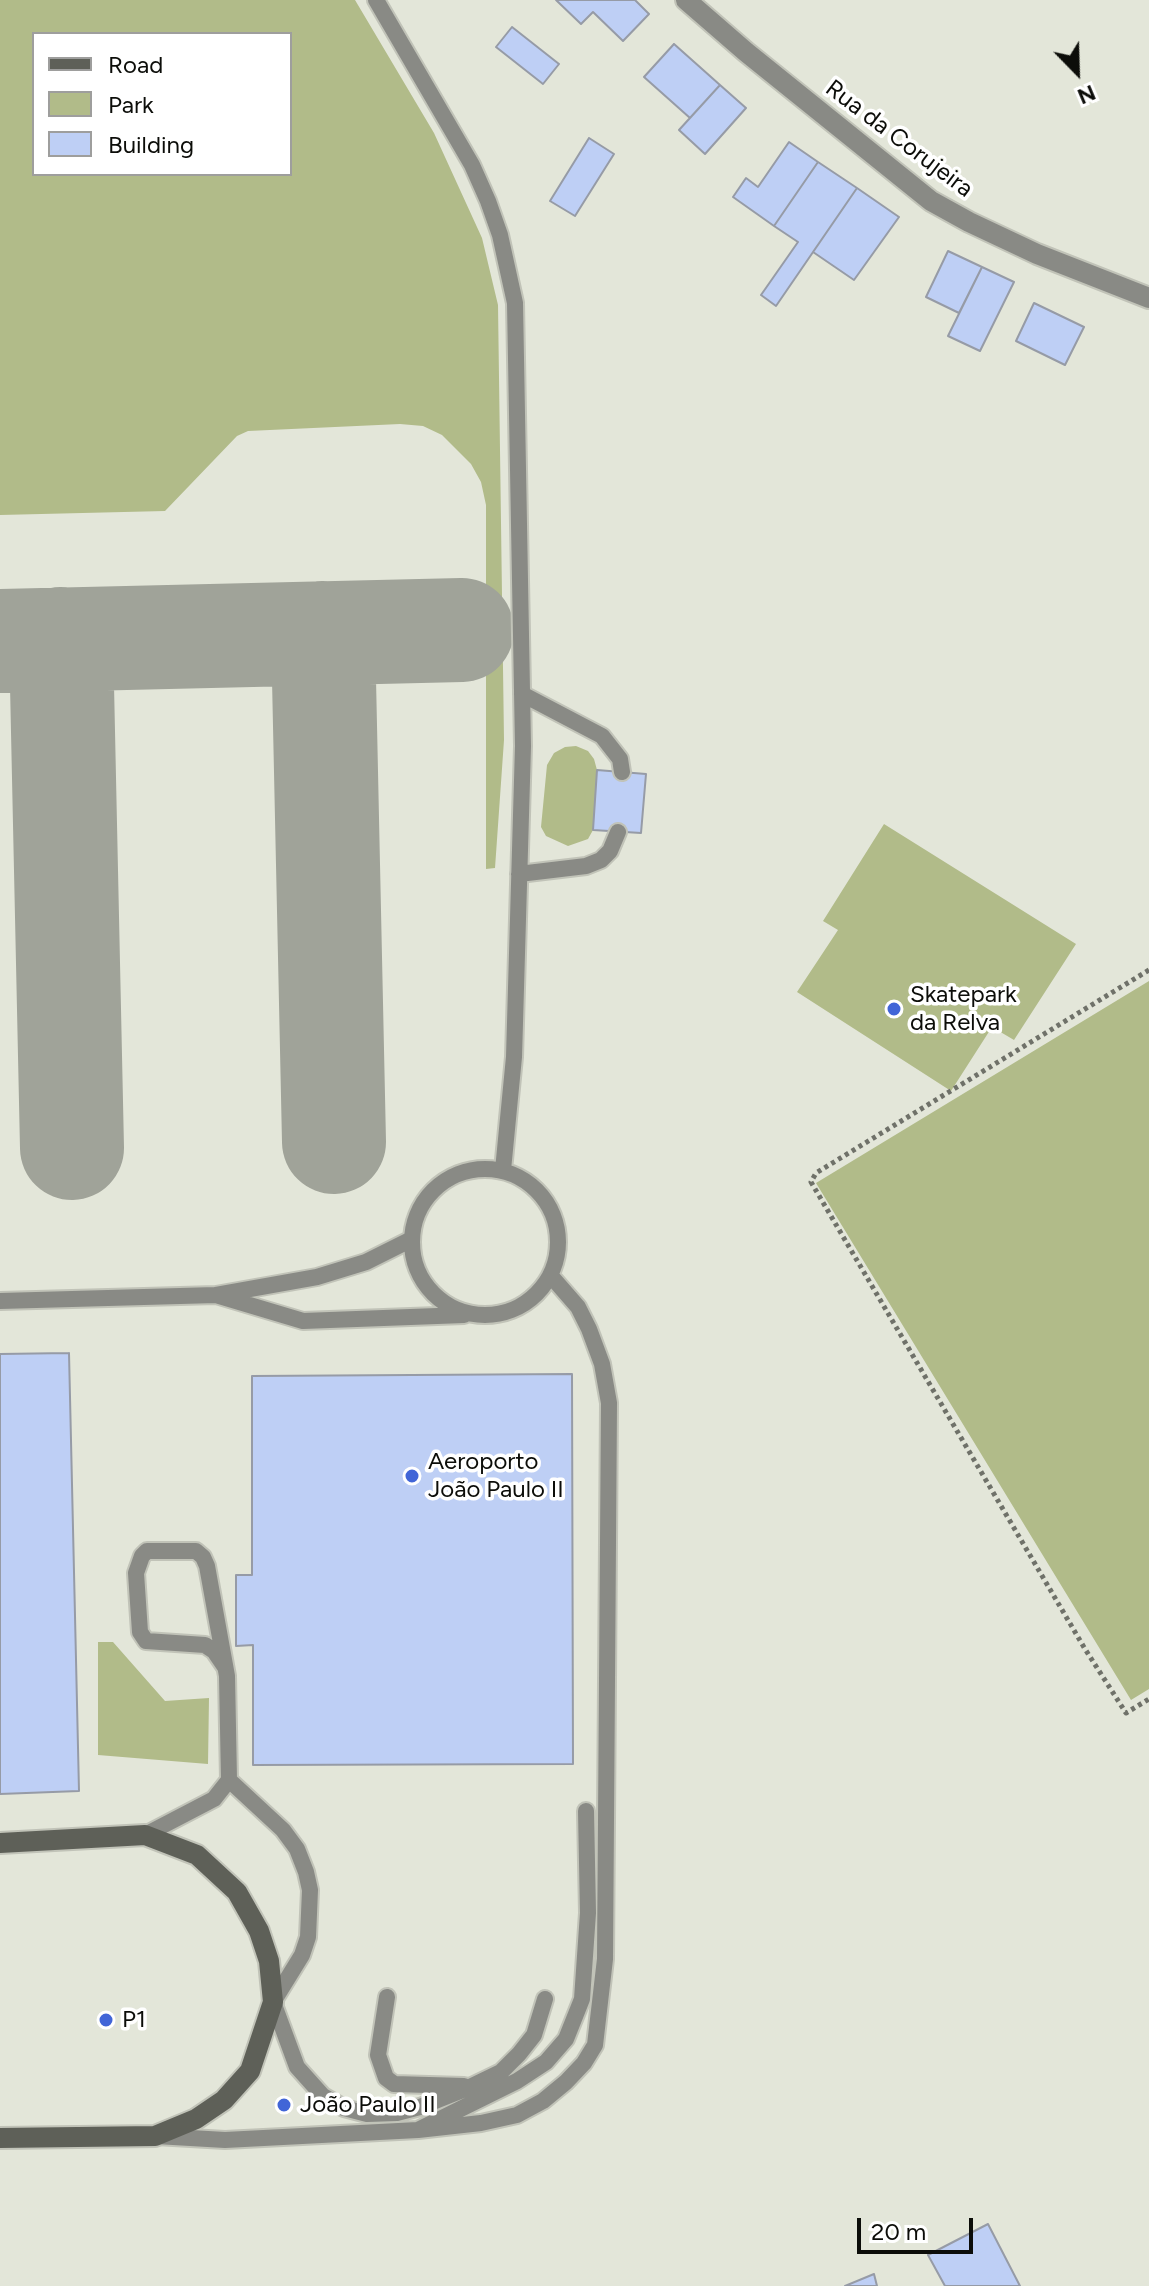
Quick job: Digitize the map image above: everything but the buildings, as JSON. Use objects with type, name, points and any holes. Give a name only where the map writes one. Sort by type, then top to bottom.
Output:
[{"type":"main road","points":[[0,1843],[145,1835],[197,1855],[237,1892],[259,1931],[269,1961],[273,2002],[250,2071],[224,2100],[196,2119],[155,2136],[0,2138]]},
{"type":"street","name":"Rua da Corujeira","points":[[686,0],[781,82],[931,201],[1037,254],[1149,298]]},
{"type":"lane","points":[[376,0],[472,165],[500,235],[515,303],[522,694],[514,1057],[503,1170]]},
{"type":"lane","points":[[522,694],[602,736],[620,759],[622,772]]},
{"type":"lane","points":[[519,874],[570,869],[601,860],[610,851],[618,832]]},
{"type":"lane","points":[[216,1295],[303,1321],[500,1315],[530,1301],[551,1276],[559,1244],[553,1211],[533,1185],[503,1170],[470,1169],[439,1183],[418,1209],[410,1240],[417,1273],[437,1299],[466,1314]]},
{"type":"lane","points":[[0,1301],[216,1295],[317,1277],[366,1262],[410,1240]]},
{"type":"lane","points":[[155,2136],[225,2140],[418,2130],[481,2123],[517,2115],[543,2101],[584,2063],[595,2045],[605,1959],[609,1403],[602,1364],[589,1329],[578,1307],[551,1276]]},
{"type":"lane","points":[[145,1835],[214,1799],[229,1780],[225,1667],[207,1566],[196,1551],[147,1551],[136,1573],[140,1632],[146,1641],[205,1645],[214,1651],[225,1667]]},
{"type":"lane","points":[[229,1780],[283,1830],[297,1849],[310,1890],[308,1937],[302,1955],[273,2002],[297,2067],[323,2096],[344,2108],[367,2114],[397,2113],[470,2087],[501,2072],[519,2054],[534,2035],[545,1999]]},
{"type":"lane","points":[[418,2130],[517,2081],[546,2062],[566,2039],[582,1999],[585,1971],[588,1913],[586,1811]]},
{"type":"lane","points":[[387,1997],[378,2055],[386,2078],[394,2084],[470,2087]]},
{"type":"path","points":[[1149,970],[816,1173],[811,1182],[1085,1649],[1126,1713],[1149,1699]]},
{"type":"green space","points":[[0,0],[355,0],[434,133],[482,238],[498,305],[504,740],[495,868],[486,869],[486,505],[481,482],[471,464],[442,435],[423,426],[400,424],[248,431],[237,436],[165,511],[0,515]]},
{"type":"green space","points":[[576,746],[588,751],[597,770],[593,830],[588,839],[568,846],[546,836],[541,827],[547,765],[554,753]]},
{"type":"green space","points":[[884,824],[1076,944],[1014,1040],[992,1027],[951,1091],[797,992],[838,930],[823,921]]},
{"type":"green space","points":[[1149,981],[1149,1689],[1131,1700],[816,1183]]},
{"type":"green space","points":[[98,1642],[113,1642],[165,1701],[209,1698],[208,1764],[98,1755]]},
{"type":"taxiway","points":[[0,641],[462,630]]},
{"type":"taxiway","points":[[323,633],[334,1142]]},
{"type":"taxiway","points":[[61,639],[72,1148]]},
{"type":"place","name":"Skatepark da Relva","points":[[894,1009]]},
{"type":"place","name":"Aeroporto João Paulo II","points":[[412,1476]]},
{"type":"place","name":"P1","points":[[106,2020]]},
{"type":"place","name":"João Paulo II","points":[[284,2105]]}]
